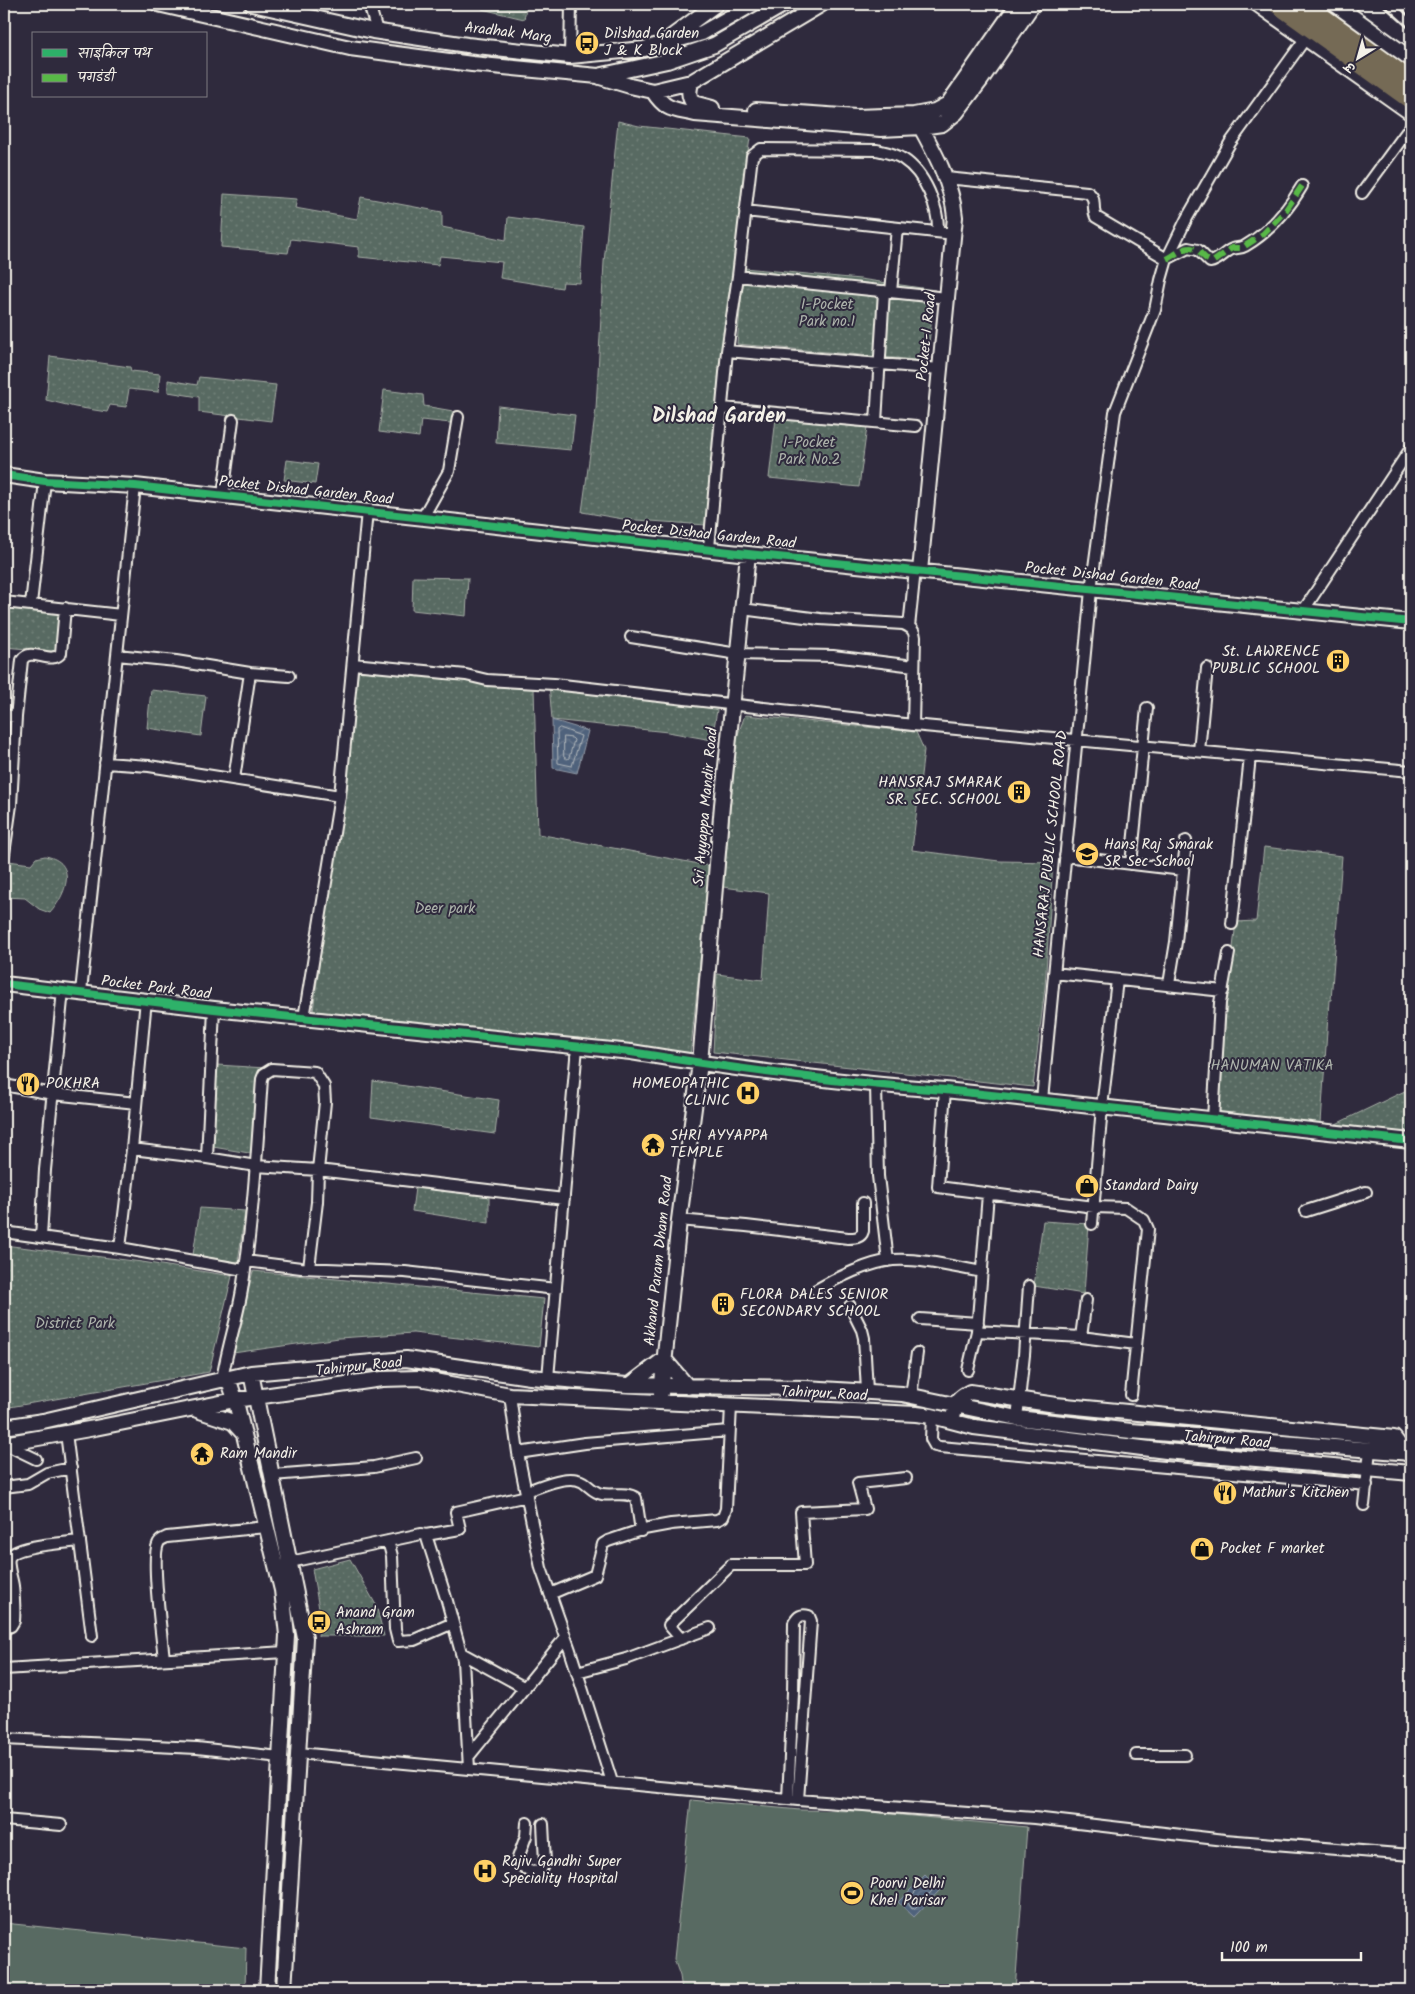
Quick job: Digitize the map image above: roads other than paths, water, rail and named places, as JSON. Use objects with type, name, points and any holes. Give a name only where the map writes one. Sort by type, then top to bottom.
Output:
[{"type":"highway","points":[[1277,4],[1405,83]]},
{"type":"highway","points":[[1304,4],[1405,83],[1411,100]]},
{"type":"main road","points":[[158,4],[350,48],[472,64],[598,76],[653,91],[691,82],[822,4]]},
{"type":"main road","name":"Aradhak Marg","points":[[252,4],[405,36],[570,56],[644,49],[702,33],[753,4]]},
{"type":"main road","points":[[661,44],[716,4]]},
{"type":"main road","points":[[598,76],[667,61],[714,45],[785,4]]},
{"type":"main road","points":[[653,91],[662,104],[668,108],[834,120],[881,130],[917,121],[948,104],[1018,4]]},
{"type":"main road","points":[[917,121],[942,124],[956,113],[1033,4]]},
{"type":"main road","points":[[1257,4],[1411,113]]},
{"type":"main road","points":[[1345,6],[1411,59]]},
{"type":"main road","points":[[373,51],[367,45],[366,42],[369,40],[392,41],[405,36]]},
{"type":"main road","points":[[691,82],[690,98],[696,109]]},
{"type":"main road","name":"Pocket-I Road","points":[[917,121],[946,178],[954,203],[954,234],[948,298],[918,570]]},
{"type":"main road","name":"Pocket Dishad Garden Road","points":[[4,475],[45,481],[135,486],[223,495],[709,548],[748,554],[1411,622]]},
{"type":"main road","name":"Sri Ayyappa Mandir Road","points":[[700,1063],[732,706],[748,554]]},
{"type":"main road","name":"Pocket Park Road","points":[[4,984],[214,1009],[631,1052],[700,1063],[876,1085],[1042,1100],[1411,1141]]},
{"type":"main road","name":"Akhand Param Dham Road","points":[[660,1403],[679,1220],[700,1063]]},
{"type":"main road","points":[[630,1385],[664,1358],[688,1387]]},
{"type":"main road","name":"Tahirpur Road","points":[[4,1427],[43,1421],[251,1373],[406,1359],[548,1378],[630,1385],[806,1388],[911,1396],[1017,1418],[1131,1431],[1408,1453]]},
{"type":"main road","points":[[251,1373],[305,1638],[284,1990]]},
{"type":"main road","name":"Tahirpur Road","points":[[4,1444],[236,1400],[382,1379],[419,1378],[510,1395],[932,1416],[974,1427],[1156,1450],[1411,1473]]},
{"type":"main road","points":[[225,1379],[236,1400],[242,1432],[282,1590],[287,1635],[267,1990]]},
{"type":"main road","points":[[953,1422],[955,1406],[960,1397],[970,1392],[1056,1405],[1394,1438],[1408,1453]]},
{"type":"main road","points":[[192,1409],[233,1422],[242,1432]]},
{"type":"main road","points":[[1337,1432],[1337,1447]]},
{"type":"main road","points":[[1212,1455],[1213,1438]]},
{"type":"street","points":[[369,4],[377,31]]},
{"type":"street","points":[[570,56],[571,4]]},
{"type":"street","name":"HANSARAJ PUBLIC SCHOOL ROAD","points":[[1042,1100],[1091,590],[1115,412],[1155,310],[1167,259],[1186,218],[1230,143],[1305,39]]},
{"type":"street","points":[[1362,192],[1411,126]]},
{"type":"street","points":[[709,548],[723,408],[726,351],[738,276],[750,162],[754,152],[762,149],[877,150],[903,159],[914,168],[931,196],[938,221],[938,232]]},
{"type":"street","points":[[946,178],[1087,192],[1092,195],[1094,200],[1093,211],[1096,217],[1167,259],[1188,248],[1198,250],[1210,262],[1232,248],[1242,248],[1263,234],[1286,210],[1302,186]]},
{"type":"street","points":[[745,211],[954,234]]},
{"type":"street","points":[[876,422],[879,365],[897,228]]},
{"type":"street","points":[[738,276],[948,298]]},
{"type":"street","points":[[726,351],[940,369]]},
{"type":"street","points":[[723,408],[916,426]]},
{"type":"street","points":[[423,517],[449,471],[458,418]]},
{"type":"street","points":[[223,495],[233,420]]},
{"type":"street","points":[[1303,611],[1408,462],[1411,448]]},
{"type":"street","points":[[31,604],[45,481]]},
{"type":"street","points":[[80,992],[135,486]]},
{"type":"street","points":[[304,1018],[340,796],[368,511]]},
{"type":"street","points":[[909,627],[918,570]]},
{"type":"street","points":[[4,602],[121,615]]},
{"type":"street","points":[[4,854],[11,805],[16,717],[22,660],[29,654],[53,658],[61,653],[65,608]]},
{"type":"street","points":[[742,609],[820,619],[903,624],[909,627],[914,632],[913,725]]},
{"type":"street","points":[[631,637],[738,654],[833,656],[914,666]]},
{"type":"street","points":[[117,655],[176,661],[250,673],[289,676]]},
{"type":"street","points":[[352,664],[466,675],[487,680],[554,684],[732,706],[1076,742],[1199,751],[1411,771]]},
{"type":"street","points":[[1199,751],[1207,668]]},
{"type":"street","points":[[234,779],[250,673]]},
{"type":"street","points":[[1131,864],[1147,708]]},
{"type":"street","points":[[4,716],[16,717]]},
{"type":"street","points":[[1232,924],[1250,757]]},
{"type":"street","points":[[105,763],[149,766],[340,796]]},
{"type":"street","points":[[1169,984],[1176,942],[1186,841]]},
{"type":"street","points":[[1065,856],[1183,870]]},
{"type":"street","points":[[1213,1119],[1220,1003],[1229,953]]},
{"type":"street","points":[[1054,972],[1222,991]]},
{"type":"street","points":[[1092,1224],[1102,1107],[1117,980]]},
{"type":"street","points":[[41,1237],[45,1170],[63,990]]},
{"type":"street","points":[[120,1248],[132,1149],[146,1000]]},
{"type":"street","points":[[207,1158],[214,1009]]},
{"type":"street","points":[[548,1378],[576,1047]]},
{"type":"street","points":[[225,1379],[226,1356],[242,1292],[253,1211],[264,1074],[272,1069],[309,1070],[319,1076],[324,1086],[317,1202],[309,1268]]},
{"type":"street","points":[[4,1085],[53,1094],[136,1103]]},
{"type":"street","points":[[876,1085],[878,1176],[888,1261]]},
{"type":"street","points":[[945,1090],[938,1187],[1094,1207],[1126,1208],[1144,1220],[1148,1229],[1131,1395]]},
{"type":"street","points":[[132,1149],[256,1166],[318,1170],[564,1199]]},
{"type":"street","points":[[1306,1212],[1366,1192]]},
{"type":"street","points":[[968,1370],[978,1327],[988,1194]]},
{"type":"street","points":[[679,1220],[857,1238],[864,1231],[863,1203]]},
{"type":"street","points":[[4,1232],[245,1265],[405,1272],[556,1289]]},
{"type":"street","points":[[816,1290],[858,1270],[888,1261],[909,1261],[982,1272]]},
{"type":"street","points":[[1017,1418],[1029,1286]]},
{"type":"street","points":[[1081,1337],[1086,1300]]},
{"type":"street","points":[[850,1306],[864,1338],[867,1392]]},
{"type":"street","points":[[920,1319],[1026,1333],[1136,1344]]},
{"type":"street","points":[[911,1396],[917,1353]]},
{"type":"street","points":[[510,1395],[518,1453],[541,1568],[566,1638],[612,1782]]},
{"type":"street","points":[[550,1594],[594,1576],[603,1544],[608,1541],[641,1530],[671,1524],[717,1520],[723,1517],[726,1509],[730,1406]]},
{"type":"street","points":[[932,1416],[931,1439],[935,1446],[940,1447],[1367,1485]]},
{"type":"street","points":[[518,1453],[585,1443],[729,1431]]},
{"type":"street","points":[[66,1433],[92,1636]]},
{"type":"street","points":[[4,1444],[36,1459]]},
{"type":"street","points":[[1364,1505],[1370,1450]]},
{"type":"street","points":[[272,1475],[374,1467],[416,1458]]},
{"type":"street","points":[[4,1487],[28,1484],[48,1473],[71,1468]]},
{"type":"street","points":[[681,1638],[669,1625],[731,1565],[805,1565],[801,1512],[865,1509],[858,1483],[906,1478]]},
{"type":"street","points":[[290,1562],[421,1534],[426,1535],[460,1529],[456,1512],[526,1494],[560,1481],[574,1479],[584,1483],[598,1493],[630,1494],[636,1498],[641,1530]]},
{"type":"street","points":[[164,1659],[156,1565],[157,1545],[161,1540],[173,1536],[266,1527]]},
{"type":"street","points":[[426,1535],[461,1653],[469,1769]]},
{"type":"street","points":[[4,1628],[11,1626],[14,1621],[13,1586],[9,1564],[9,1558],[13,1553],[22,1548],[80,1541]]},
{"type":"street","points":[[388,1541],[392,1556],[395,1629],[398,1641],[414,1640],[453,1623]]},
{"type":"street","points":[[803,1615],[809,1616],[811,1621],[793,1800],[794,1623],[797,1617],[803,1615]]},
{"type":"street","points":[[577,1672],[626,1659],[710,1628]]},
{"type":"street","points":[[468,1756],[566,1638]]},
{"type":"street","points":[[4,1669],[286,1652]]},
{"type":"street","points":[[461,1653],[525,1688]]},
{"type":"street","points":[[4,1739],[197,1748],[280,1756]]},
{"type":"street","points":[[298,1753],[793,1800],[1034,1818],[1225,1840],[1411,1856]]},
{"type":"street","points":[[1136,1754],[1185,1755]]},
{"type":"street","points":[[4,1820],[61,1825]]},
{"type":"street","points":[[527,1823],[526,1836],[518,1858],[520,1866],[531,1872],[540,1872],[545,1862],[543,1824]]},
{"type":"water","points":[[552,720],[588,731],[577,773],[553,768]]},
{"type":"water","points":[[925,1875],[940,1890],[914,1917],[898,1902]]},
{"type":"railway","points":[[1382,4],[1411,30]]},
{"type":"railway","points":[[1396,4],[1411,18]]},
{"type":"place","name":"Dilshad Garden J & K Block","points":[[587,43]]},
{"type":"place","name":"St. LAWRENCE PUBLIC SCHOOL","points":[[1338,661]]},
{"type":"place","name":"HANSRAJ SMARAK SR. SEC. SCHOOL","points":[[1019,792]]},
{"type":"place","name":"Hans Raj Smarak SR Sec School","points":[[1087,854]]},
{"type":"place","name":"POKHRA","points":[[28,1084]]},
{"type":"place","name":"HOMEOPATHIC CLINIC","points":[[748,1093]]},
{"type":"place","name":"SHRI AYYAPPA TEMPLE","points":[[653,1145]]},
{"type":"place","name":"Standard Dairy","points":[[1087,1186]]},
{"type":"place","name":"FLORA DALES SENIOR SECONDARY SCHOOL","points":[[723,1304]]},
{"type":"place","name":"Ram Mandir","points":[[202,1454]]},
{"type":"place","name":"Mathur's Kitchen","points":[[1225,1493]]},
{"type":"place","name":"Pocket F market","points":[[1202,1549]]},
{"type":"place","name":"Anand Gram Ashram","points":[[319,1622]]},
{"type":"place","name":"Rajiv Gandhi Super Speciality Hospital","points":[[485,1871]]},
{"type":"place","name":"Poorvi Delhi Khel Parisar","points":[[852,1893]]},
{"type":"district","name":"Dilshad Garden","points":[[719,417]]},
{"type":"park label","name":"I-Pocket Park no.1","points":[[827,314]]},
{"type":"park label","name":"I-Pocket Park No.2","points":[[809,452]]},
{"type":"park label","name":"Deer park","points":[[445,909]]},
{"type":"park label","name":"HANUMAN VATIKA","points":[[1272,1066]]},
{"type":"park label","name":"District Park","points":[[75,1324]]}]
